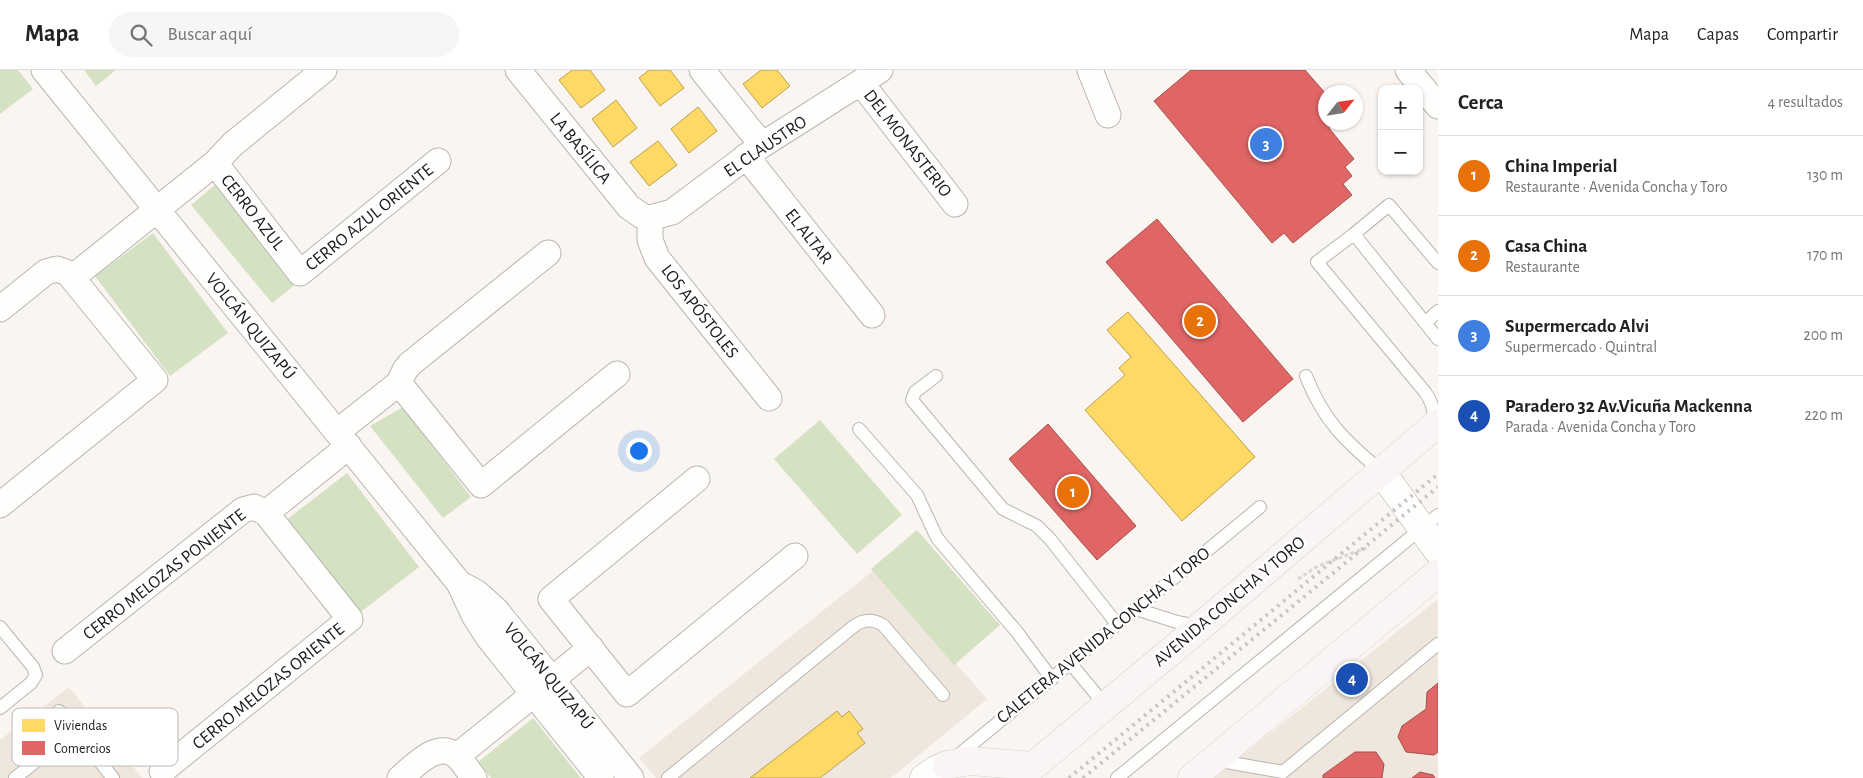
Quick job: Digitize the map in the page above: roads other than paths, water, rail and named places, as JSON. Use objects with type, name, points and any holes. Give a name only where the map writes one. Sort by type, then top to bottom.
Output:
[{"type":"main road","name":"AVENIDA CONCHA Y TORO","points":[[1026,772],[1201,626],[1435,426]]},
{"type":"main road","points":[[1192,778],[1438,573]]},
{"type":"main road","points":[[948,764],[970,761],[1026,772]]},
{"type":"street","name":"VOLCÁN QUIZAPÚ","points":[[44,70],[459,582],[474,615],[488,637],[542,687],[632,778]]},
{"type":"street","points":[[215,163],[232,144],[324,70]]},
{"type":"street","name":"LA BASÍLICA","points":[[518,70],[629,207],[642,216],[650,218]]},
{"type":"street","name":"EL ALTAR","points":[[702,70],[754,151],[872,315]]},
{"type":"street","points":[[1090,70],[1108,115]]},
{"type":"street","points":[[1408,70],[1438,106]]},
{"type":"street","name":"EL CLAUSTRO","points":[[650,218],[672,212],[754,151],[875,73]]},
{"type":"street","name":"DEL MONASTERIO","points":[[875,73],[955,204]]},
{"type":"street","name":"CERRO AZUL ORIENTE","points":[[300,273],[438,161]]},
{"type":"street","name":"CERRO AZUL","points":[[73,277],[215,163],[300,273]]},
{"type":"street","name":"LOS APÓSTOLES","points":[[650,218],[650,240],[657,258],[769,398]]},
{"type":"street","points":[[266,513],[398,383],[410,364],[548,252]]},
{"type":"street","points":[[0,308],[46,272],[57,269],[68,273],[155,380],[0,506]]},
{"type":"street","points":[[398,383],[481,485],[617,374]]},
{"type":"street","points":[[1381,471],[1430,522],[1438,551]]},
{"type":"street","points":[[696,479],[551,599],[627,694],[796,556]]},
{"type":"street","name":"CERRO MELOZAS PONIENTE","points":[[65,651],[243,510],[254,508],[266,513]]},
{"type":"street","name":"CERRO MELOZAS ORIENTE","points":[[178,758],[350,619],[266,513]]},
{"type":"street","points":[[457,756],[591,648]]},
{"type":"street","name":"VOLCÁN QUIZAPÚ","points":[[542,687],[601,778]]},
{"type":"street","points":[[400,778],[435,752],[448,752],[457,756],[474,778]]},
{"type":"street","points":[[924,778],[948,764]]},
{"type":"street","name":"CERRO MELOZAS ORIENTE","points":[[162,771],[168,766]]},
{"type":"lane","points":[[1435,426],[1430,400],[1318,262],[1390,205],[1438,263]]},
{"type":"lane","points":[[1354,234],[1438,339]]},
{"type":"lane","points":[[1425,322],[1438,311]]},
{"type":"lane","points":[[936,376],[915,392],[912,400],[1003,509],[1037,526],[1050,539],[1117,624]]},
{"type":"lane","points":[[1306,376],[1321,409],[1348,444],[1381,471]]},
{"type":"lane","points":[[860,429],[917,495],[937,538],[1017,632],[1052,679]]},
{"type":"lane","name":"CALETERA AVENIDA CONCHA Y TORO","points":[[948,764],[1260,507]]},
{"type":"lane","points":[[1117,778],[1430,522]]},
{"type":"lane","points":[[1136,608],[1177,622],[1201,626]]},
{"type":"lane","points":[[668,778],[854,626],[865,620],[871,620],[883,625],[943,695]]},
{"type":"lane","points":[[0,626],[33,667],[36,675],[31,683],[0,708]]},
{"type":"lane","points":[[1215,760],[1283,772],[1438,644]]},
{"type":"lane","points":[[1071,664],[1106,705]]},
{"type":"lane","points":[[15,778],[30,766]]},
{"type":"lane","points":[[103,766],[113,778]]},
{"type":"railway","points":[[1069,778],[1438,474]]},
{"type":"railway","points":[[1083,778],[1438,487]]},
{"type":"place","name":"Supermercado Alvi","points":[[1266,144]]},
{"type":"place","name":"Casa China","points":[[1200,321]]},
{"type":"place","name":"China Imperial","points":[[1073,492]]},
{"type":"place","name":"Paradero 32 Av.Vicuña Mackenna","points":[[1352,679]]}]
